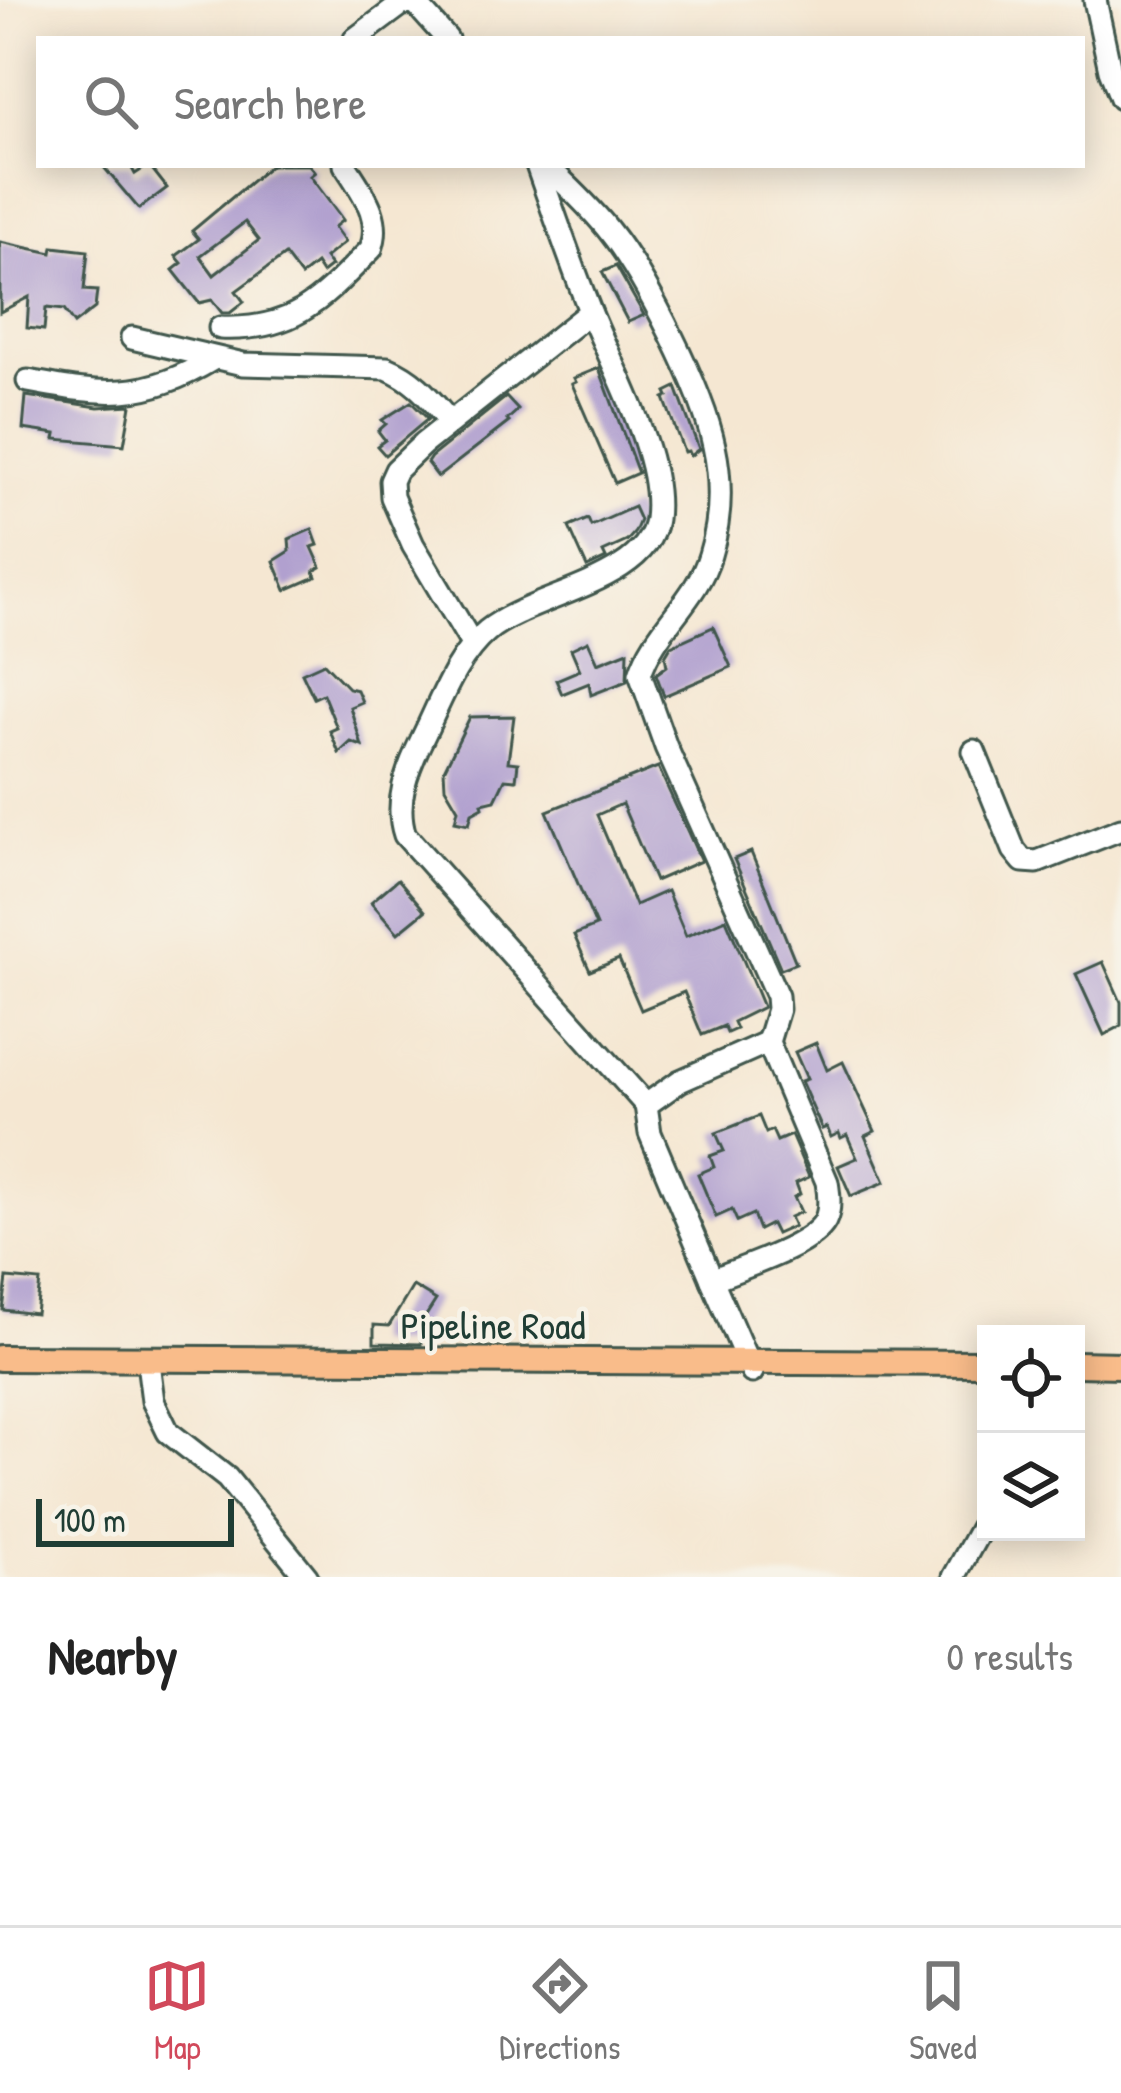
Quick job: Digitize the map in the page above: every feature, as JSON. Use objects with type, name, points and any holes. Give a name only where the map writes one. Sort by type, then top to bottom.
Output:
[{"type":"main road","name":"Pipeline Road","points":[[0,1358],[977,1372]]},
{"type":"main road","name":"Pipeline Road","points":[[920,1368],[977,1364]]},
{"type":"main road","points":[[1085,1364],[1121,1365]]},
{"type":"main road","name":"Pipeline Road","points":[[0,1369],[751,1367]]},
{"type":"main road","points":[[1085,1374],[1121,1374]]},
{"type":"street","points":[[1095,0],[1121,98]]},
{"type":"street","points":[[359,36],[402,4],[415,3],[444,36]]},
{"type":"street","points":[[220,328],[278,324],[305,310],[371,249],[376,236],[374,213],[347,168]]},
{"type":"street","points":[[538,168],[590,312],[637,418],[657,500],[656,522],[648,544],[629,562],[493,626],[472,644],[443,695],[405,782],[400,803],[405,836],[646,1105],[650,1132],[751,1367]]},
{"type":"street","points":[[549,168],[610,232],[639,274],[714,443],[718,527],[708,562],[640,674],[666,747],[777,996],[768,1042],[827,1182],[825,1221],[802,1242],[712,1280]]},
{"type":"street","points":[[472,644],[413,545],[392,497],[391,481],[396,470],[450,422],[590,312]]},
{"type":"street","points":[[132,338],[213,359],[387,368],[408,377],[450,422]]},
{"type":"street","points":[[28,381],[118,394],[170,382],[213,359]]},
{"type":"street","points":[[974,751],[1014,850],[1023,860],[1037,862],[1121,829]]},
{"type":"street","points":[[646,1105],[680,1081],[768,1042]]},
{"type":"street","points":[[149,1370],[153,1401],[168,1432],[227,1478],[307,1577]]},
{"type":"street","points":[[954,1577],[977,1536]]},
{"type":"building","points":[[105,168],[132,168],[135,174],[151,168],[167,188],[139,209]]},
{"type":"building","points":[[267,168],[312,168],[315,172],[310,176],[343,220],[334,227],[345,242],[325,258],[331,266],[322,273],[316,264],[301,276],[285,255],[236,291],[244,302],[222,313],[212,300],[199,303],[173,270],[182,263],[176,256],[199,239],[192,231]],"holes":[[[245,222],[259,240],[214,275],[200,256]]]},
{"type":"building","points":[[0,242],[52,253],[53,247],[88,251],[84,290],[97,291],[95,308],[74,324],[64,310],[46,308],[44,330],[27,328],[29,297],[0,312]]},
{"type":"building","points":[[616,266],[644,315],[628,322],[602,272]]},
{"type":"building","points":[[599,368],[638,473],[615,483],[572,384],[574,378]]},
{"type":"building","points":[[676,387],[699,449],[690,456],[684,452],[664,398]]},
{"type":"building","points":[[26,396],[98,407],[131,405],[124,445],[55,439],[56,434],[23,429]]},
{"type":"building","points":[[506,397],[518,410],[509,422],[438,477],[427,463],[431,457]]},
{"type":"building","points":[[411,402],[428,419],[385,455],[377,446],[385,440],[378,431],[386,424],[382,420]]},
{"type":"building","points":[[634,507],[640,520],[635,532],[603,552],[606,558],[587,567],[569,527],[588,519],[591,526]]},
{"type":"building","points":[[312,529],[318,545],[312,547],[321,567],[314,571],[316,577],[286,590],[274,561],[290,551],[289,539]]},
{"type":"building","points":[[713,627],[731,667],[664,696],[656,674],[667,666],[665,656],[671,646]]},
{"type":"building","points":[[588,641],[598,663],[628,651],[627,681],[591,695],[589,683],[562,694],[556,680],[580,670],[571,649]]},
{"type":"building","points":[[324,663],[348,688],[357,690],[362,702],[350,707],[362,746],[351,742],[339,753],[330,731],[337,728],[323,694],[314,698],[302,673]]},
{"type":"building","points":[[514,716],[508,762],[518,763],[516,780],[505,779],[495,800],[482,803],[469,824],[455,821],[458,809],[445,787],[444,770],[470,717]]},
{"type":"building","points":[[658,767],[701,861],[655,881],[622,804],[597,815],[635,905],[667,891],[686,936],[726,919],[763,1007],[733,1022],[736,1029],[727,1033],[724,1026],[702,1035],[684,992],[641,1010],[619,959],[590,971],[574,935],[596,926],[547,811]]},
{"type":"building","points":[[751,852],[796,963],[781,969],[734,859]]},
{"type":"building","points":[[398,879],[425,911],[398,933],[371,902]]},
{"type":"building","points":[[1103,962],[1121,1002],[1121,1026],[1104,1035],[1076,974]]},
{"type":"building","points":[[816,1043],[827,1070],[843,1062],[875,1131],[865,1136],[885,1182],[851,1196],[838,1166],[857,1158],[847,1135],[831,1137],[827,1127],[822,1129],[801,1081],[807,1079],[795,1052]]},
{"type":"building","points":[[759,1116],[766,1133],[772,1130],[777,1141],[791,1135],[809,1177],[796,1183],[800,1194],[794,1197],[801,1212],[790,1217],[794,1226],[776,1234],[771,1224],[759,1230],[753,1214],[737,1221],[732,1210],[716,1217],[698,1174],[714,1167],[710,1156],[724,1151],[716,1133]]},
{"type":"building","points":[[7,1278],[40,1281],[36,1314],[3,1310]]},
{"type":"building","points":[[413,1286],[436,1300],[422,1322],[421,1344],[374,1343],[374,1325],[389,1326]]}]
